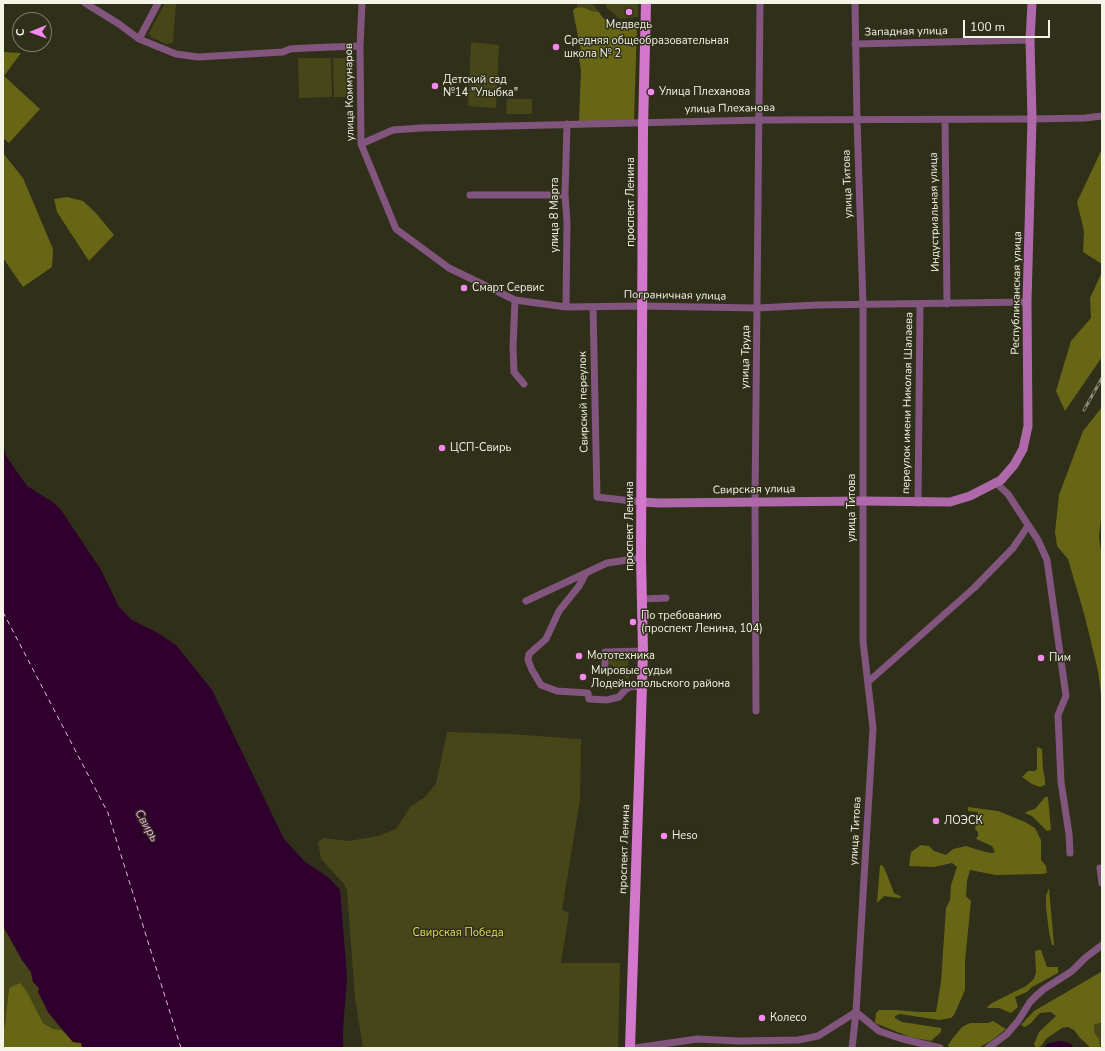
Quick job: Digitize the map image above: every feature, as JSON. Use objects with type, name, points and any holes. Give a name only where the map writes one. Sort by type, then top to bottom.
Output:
[{"type":"main road","name":"проспект Ленина","points":[[630,1048],[642,686],[641,502],[643,122],[646,3]]},
{"type":"street","points":[[85,3],[119,24],[139,39],[176,54],[198,57],[283,52],[290,49],[360,46]]},
{"type":"street","points":[[139,39],[158,3]]},
{"type":"street","name":"улица Коммунаров","points":[[362,3],[360,46],[361,144],[374,179]]},
{"type":"street","name":"улица Труда","points":[[756,711],[755,502],[760,3]]},
{"type":"street","name":"улица Титова","points":[[852,1048],[856,1012],[873,728],[863,641],[863,305],[855,3]]},
{"type":"street","name":"Республиканская улица","points":[[915,503],[950,502],[970,496],[996,483],[1001,480],[1014,465],[1023,449],[1028,426],[1027,302],[1032,119],[1030,40],[1032,3]]},
{"type":"street","name":"Западная улица","points":[[855,44],[1030,40]]},
{"type":"street","name":"улица Плеханова","points":[[361,144],[393,130],[421,128],[857,118],[945,120],[1085,118],[1102,116]]},
{"type":"street","name":"Индустриальная улица","points":[[945,120],[947,304]]},
{"type":"street","name":"улица 8 Марта","points":[[566,307],[567,221],[565,195],[567,124]]},
{"type":"street","name":"Пограничная улица","points":[[374,179],[396,229],[449,268],[515,300],[566,307],[642,306],[757,308],[1027,302]]},
{"type":"street","points":[[470,195],[565,195]]},
{"type":"street","points":[[515,300],[512,347],[514,372],[524,384]]},
{"type":"street","name":"переулок имени Николая Шалаева","points":[[915,503],[920,304]]},
{"type":"street","name":"Свирский переулок","points":[[593,307],[597,497]]},
{"type":"street","points":[[996,483],[1008,494],[1038,540],[1047,560],[1066,696],[1058,715],[1061,782],[1069,834],[1070,853]]},
{"type":"street","name":"Свирская улица","points":[[597,497],[659,503],[864,501],[915,503]]},
{"type":"street","points":[[868,682],[974,588],[1013,548],[1028,526]]},
{"type":"street","points":[[526,601],[607,563],[641,558]]},
{"type":"street","points":[[586,572],[579,586],[559,611],[546,639],[529,654],[528,660],[532,670],[541,685],[557,691],[588,693],[589,699],[607,700],[619,697],[630,687],[642,686]]},
{"type":"street","points":[[642,599],[666,598]]},
{"type":"street","points":[[605,666],[605,652],[642,651]]},
{"type":"street","points":[[1100,868],[1102,883]]},
{"type":"street","points":[[988,1048],[1007,1034],[1018,1021],[1030,1002],[1037,995],[1072,971],[1102,944]]},
{"type":"street","points":[[635,1048],[697,1039],[739,1041],[798,1040],[818,1036],[856,1012],[878,1031],[940,1048]]},
{"type":"green space","points":[[165,3],[176,3],[173,43],[166,44],[151,37],[149,33]]},
{"type":"green space","points":[[577,3],[592,3],[599,12],[582,7],[577,8]]},
{"type":"green space","points":[[605,3],[638,3],[638,17],[620,19],[607,8]]},
{"type":"green space","points":[[471,42],[499,45],[496,108],[468,106]]},
{"type":"green space","points":[[298,58],[331,58],[332,97],[299,98]]},
{"type":"green space","points":[[333,58],[347,58],[348,97],[334,97]]},
{"type":"green space","points":[[507,99],[532,99],[532,114],[506,114]]},
{"type":"green space","points":[[608,657],[616,659],[629,657],[629,680],[618,669],[609,664]]},
{"type":"green space","name":"Свирская Победа","points":[[447,732],[509,734],[581,739],[580,800],[562,910],[569,913],[561,963],[620,963],[618,1048],[363,1048],[355,998],[347,890],[344,884],[321,859],[318,842],[323,838],[349,841],[378,836],[396,829],[410,807],[425,797],[436,784]]},
{"type":"green space","points":[[3,926],[22,960],[31,972],[33,982],[39,988],[48,1012],[62,1030],[53,1029],[43,1023],[27,992],[9,988],[5,1025],[3,1030]]},
{"type":"green space","points":[[1102,1022],[1102,1048],[1098,1048],[1100,1046],[1099,1039],[1094,1032],[1094,1025]]},
{"type":"shaded area","points":[[582,7],[599,12],[603,18],[613,25],[637,25],[634,122],[579,122],[581,70],[579,58],[581,51],[573,11],[575,8]]},
{"type":"shaded area","points":[[3,52],[21,53],[4,76],[40,109],[9,143],[3,138]]},
{"type":"shaded area","points":[[1102,149],[1102,264],[1083,252],[1084,231],[1077,202]]},
{"type":"shaded area","points":[[3,153],[23,178],[53,249],[52,267],[23,287],[3,258]]},
{"type":"shaded area","points":[[67,197],[83,201],[96,213],[114,235],[89,261],[57,212],[54,199]]},
{"type":"shaded area","points":[[1102,272],[1102,357],[1065,411],[1056,391],[1071,341],[1091,318],[1090,298]]},
{"type":"shaded area","points":[[1102,407],[1102,508],[1099,537],[1102,559],[1102,701],[1098,671],[1085,617],[1068,559],[1057,546],[1055,532],[1059,495],[1083,431]]},
{"type":"shaded area","points":[[1037,747],[1042,749],[1045,780],[1045,785],[1040,787],[1032,784],[1022,777],[1028,771],[1035,771],[1037,769]]},
{"type":"shaded area","points":[[1045,797],[1048,797],[1051,830],[1047,831],[1032,816],[1025,813],[1035,809]]},
{"type":"shaded area","points":[[968,807],[998,811],[1025,822],[1035,828],[1041,840],[1041,860],[1046,866],[1047,873],[996,875],[970,870],[967,881],[966,896],[971,901],[965,961],[965,990],[954,1015],[951,1018],[939,1020],[900,1014],[895,1016],[895,1018],[902,1022],[941,1028],[941,1032],[931,1041],[910,1037],[875,1023],[876,1013],[879,1010],[936,1012],[941,982],[946,908],[950,900],[951,885],[957,867],[952,863],[934,867],[909,866],[911,852],[921,845],[929,846],[934,851],[946,855],[953,849],[966,846],[985,852],[995,852],[992,846],[976,839],[978,836],[978,832],[975,829],[978,812],[968,811]]},
{"type":"shaded area","points":[[880,865],[883,866],[886,872],[894,893],[902,897],[884,896],[877,903]]},
{"type":"shaded area","points":[[1049,888],[1054,945],[1052,945],[1049,932],[1046,907],[1046,896]]},
{"type":"shaded area","points":[[1041,950],[1047,967],[1058,967],[1058,973],[1032,987],[1027,992],[1015,997],[1018,1007],[1011,1013],[999,1008],[988,1008],[987,1007],[992,1003],[1026,986],[1034,979],[1036,972],[1035,951]]},
{"type":"shaded area","points":[[1102,969],[1102,1022],[1094,1025],[1094,1032],[1099,1039],[1100,1046],[1098,1048],[1091,1048],[1074,1030],[1068,1027],[1062,1028],[1047,1038],[1041,1046],[1036,1048],[1034,1044],[1039,1032],[1056,1016],[1051,1012],[1040,1013],[1025,1027],[1021,1025],[1034,1011],[1101,972]]},
{"type":"shaded area","points":[[20,983],[27,992],[43,1023],[53,1029],[62,1030],[73,1042],[82,1043],[82,1048],[3,1048],[3,1030],[5,1025],[9,988]]},
{"type":"shaded area","points":[[993,1021],[1006,1029],[991,1041],[980,1047],[949,1048],[948,1045],[962,1027],[970,1023],[988,1023]]},
{"type":"water","name":"Свирь","points":[[3,445],[6,456],[27,486],[54,503],[61,510],[101,570],[119,607],[132,620],[156,632],[176,645],[212,690],[284,839],[304,861],[328,877],[340,890],[347,977],[343,1048],[82,1048],[81,1043],[73,1042],[48,1012],[38,992],[39,988],[33,982],[31,972],[22,960],[3,926]]},
{"type":"waterway","points":[[1050,1048],[1061,1046],[1068,1048]]},
{"type":"ferry route","points":[[3,612],[108,813],[181,1048]]},
{"type":"railway","points":[[1084,410],[1102,378]]},
{"type":"place","name":"Медведь","points":[[629,12]]},
{"type":"place","name":"Средняя общеобразовательная школа № 2","points":[[556,47]]},
{"type":"place","name":"Детский сад №14 \"Улыбка\"","points":[[435,86]]},
{"type":"place","name":"Улица Плеханова","points":[[651,92]]},
{"type":"place","name":"Смарт Сервис","points":[[464,288]]},
{"type":"place","name":"ЦСП-Свирь","points":[[442,448]]},
{"type":"place","name":"По требованию (проспект Ленина, 104)","points":[[633,622]]},
{"type":"place","name":"Мототехника","points":[[579,656]]},
{"type":"place","name":"Пим","points":[[1041,658]]},
{"type":"place","name":"Мировые судьи Лодейнопольского района","points":[[583,677]]},
{"type":"place","name":"ЛОЭСК","points":[[936,821]]},
{"type":"place","name":"Heso","points":[[664,836]]},
{"type":"place","name":"Колесо","points":[[762,1018]]}]
